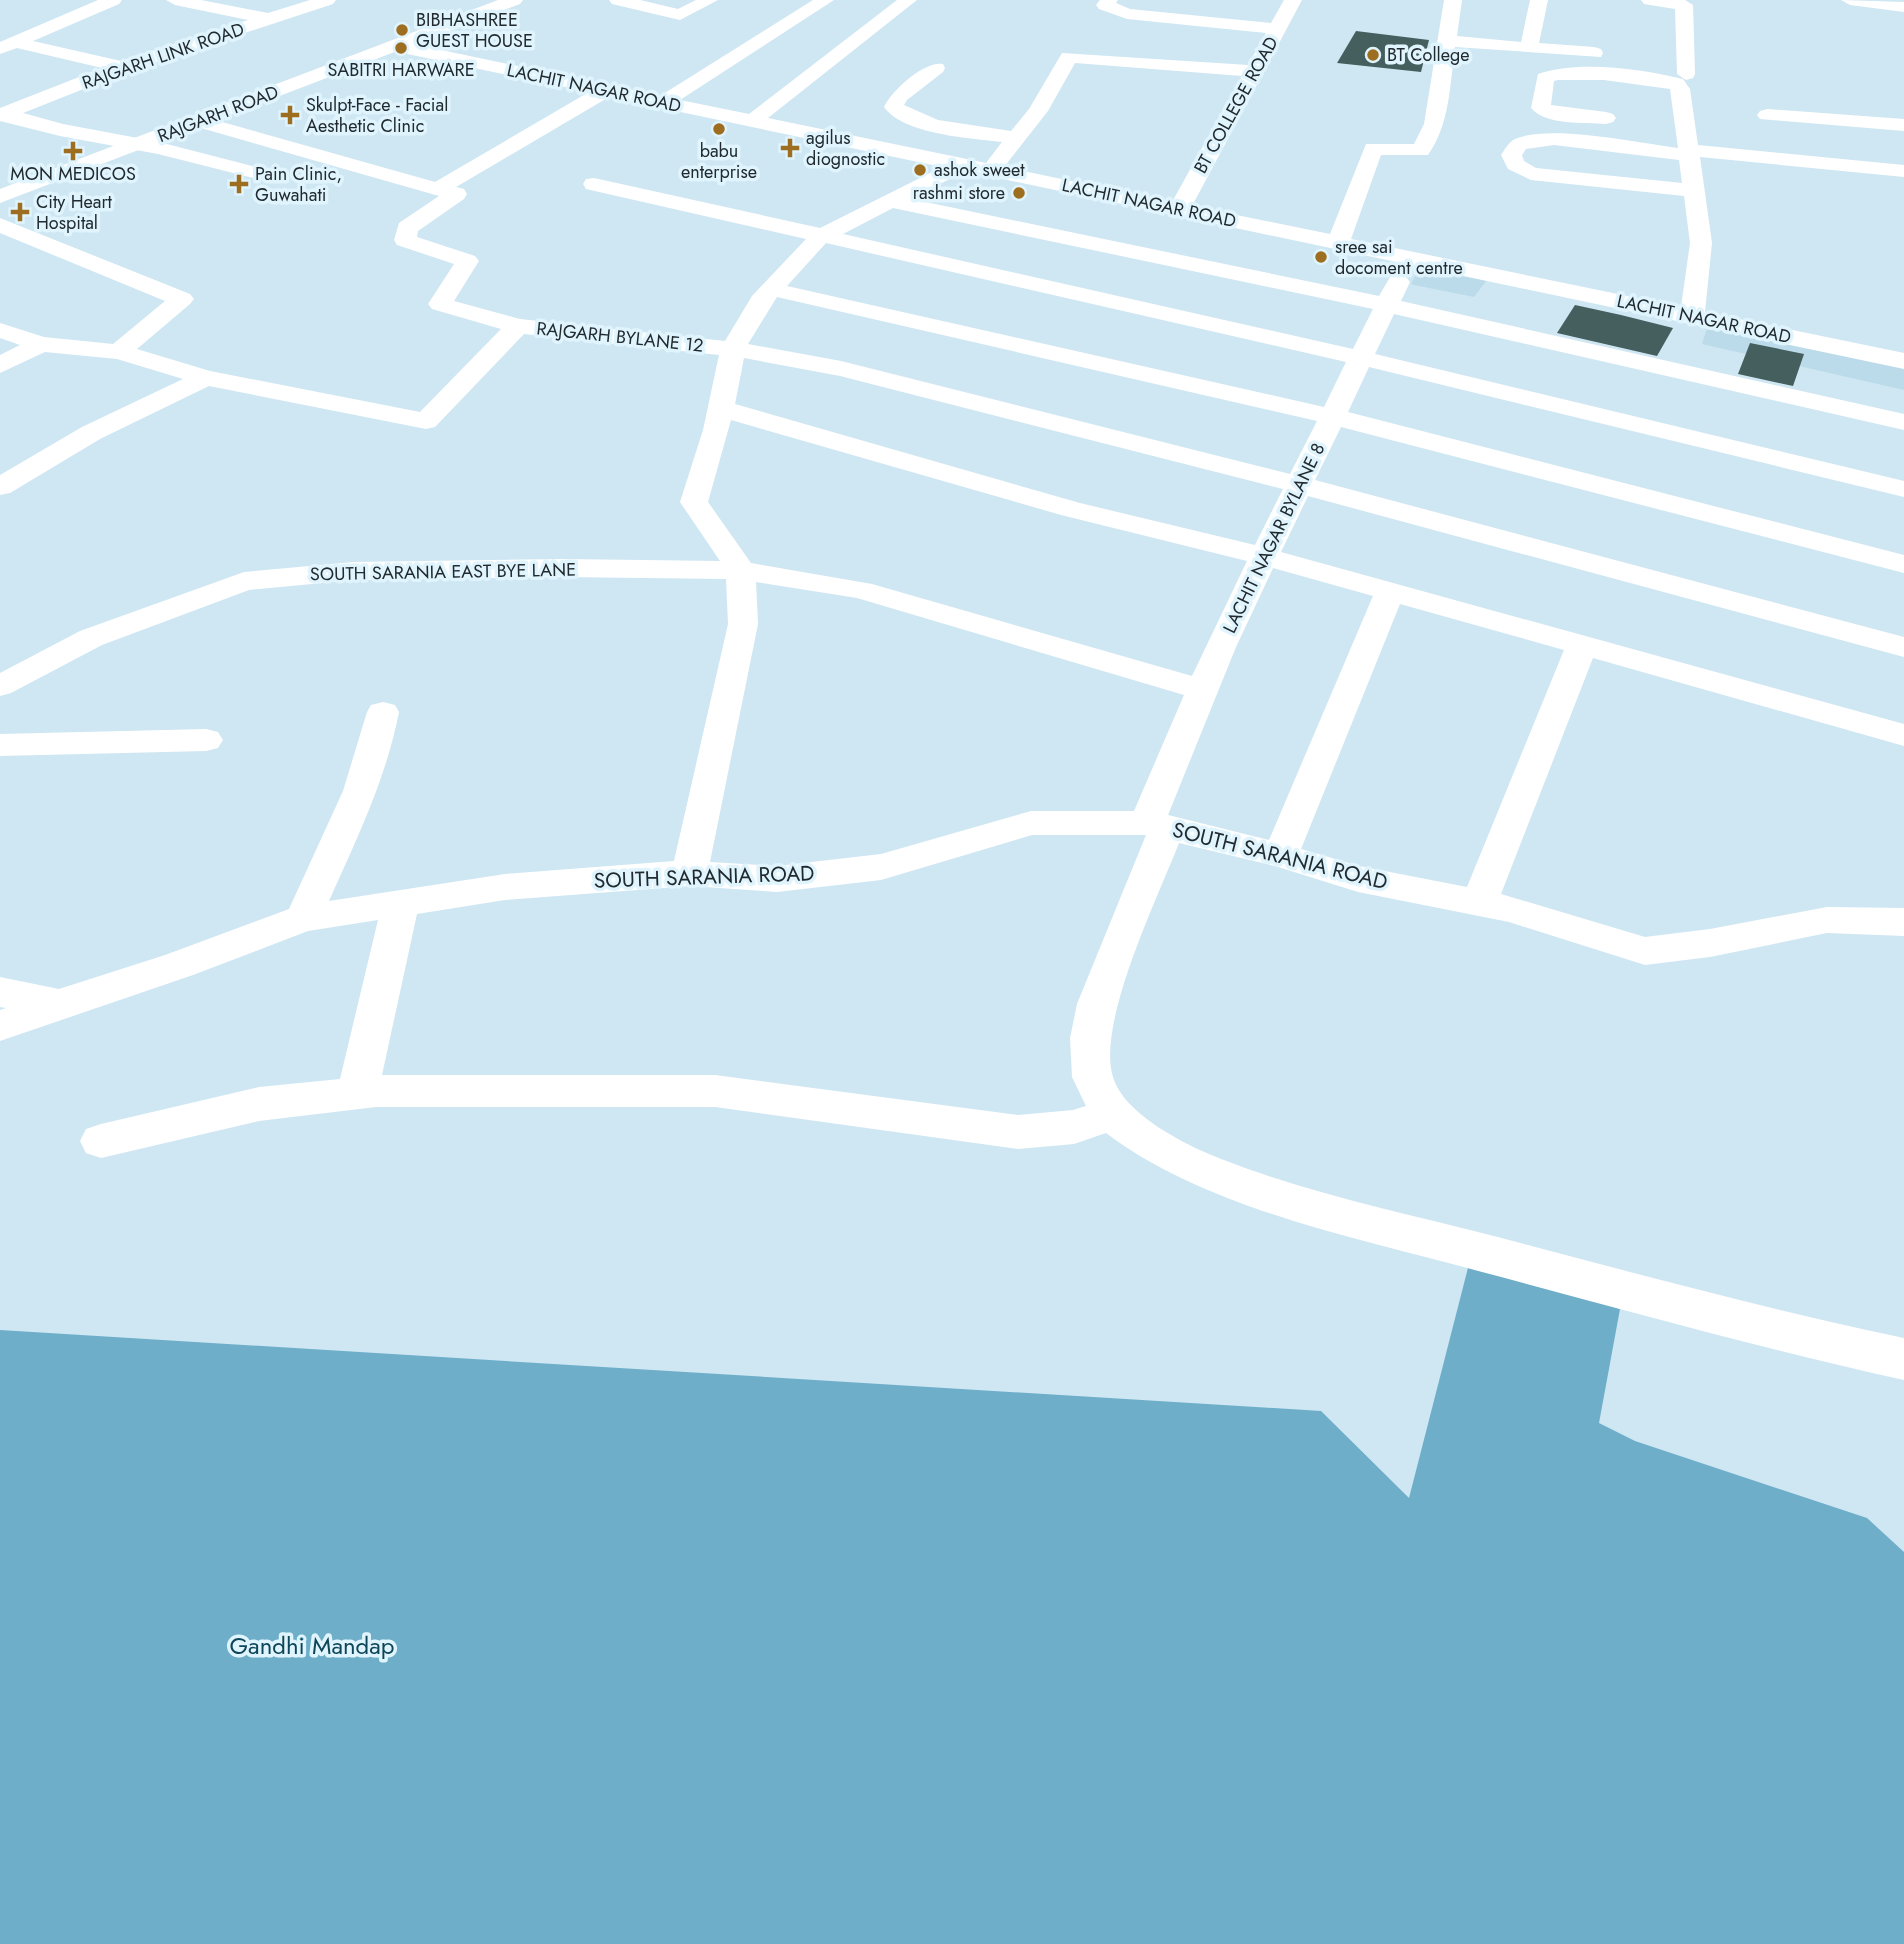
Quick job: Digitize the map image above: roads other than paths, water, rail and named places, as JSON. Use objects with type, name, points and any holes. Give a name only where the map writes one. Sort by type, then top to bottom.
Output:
[{"type":"street","points":[[8,45],[113,0]]},
{"type":"street","points":[[175,0],[272,19]]},
{"type":"street","name":"RAJGARH LINK ROAD","points":[[2,115],[122,67],[327,0]]},
{"type":"street","name":"RAJGARH ROAD","points":[[0,197],[514,0]]},
{"type":"street","points":[[618,0],[680,15],[709,0]]},
{"type":"street","points":[[663,102],[825,0]]},
{"type":"street","points":[[752,121],[908,0]]},
{"type":"street","points":[[1109,0],[1105,5],[1127,14],[1277,29]]},
{"type":"street","name":"BT COLLEGE ROAD","points":[[1179,209],[1293,0]]},
{"type":"street","points":[[1338,243],[1373,148],[1422,151],[1434,124],[1453,0]]},
{"type":"street","points":[[1529,48],[1539,0]]},
{"type":"street","points":[[1650,0],[1684,5],[1680,64]]},
{"type":"street","points":[[1850,0],[1904,7]]},
{"type":"street","points":[[1447,41],[1606,54]]},
{"type":"street","points":[[8,45],[122,67]]},
{"type":"street","name":"LACHIT NAGAR ROAD","points":[[394,46],[1904,361]]},
{"type":"street","points":[[991,170],[1038,111],[1069,57],[1254,71]]},
{"type":"street","points":[[936,68],[898,97],[894,107],[904,117],[1017,138]]},
{"type":"street","points":[[1606,118],[1553,113],[1541,108],[1545,78],[1553,73],[1609,76],[1676,83],[1680,89],[1701,243],[1692,316]]},
{"type":"street","points":[[1602,181],[1609,76]]},
{"type":"street","points":[[438,189],[607,90]]},
{"type":"street","points":[[2,115],[50,128],[159,148],[257,173]]},
{"type":"street","points":[[1767,115],[1904,125]]},
{"type":"street","points":[[201,122],[456,194],[407,228],[405,240],[467,261],[440,304],[518,326]]},
{"type":"street","points":[[1694,191],[1531,174],[1515,165],[1511,155],[1519,145],[1554,139],[1904,172]]},
{"type":"street","points":[[962,164],[820,237],[760,301],[733,349],[841,369],[1300,485],[1904,647]]},
{"type":"street","points":[[594,184],[1361,358],[1904,489]]},
{"type":"street","points":[[890,201],[1386,305],[1904,422]]},
{"type":"street","points":[[0,225],[183,299],[119,352]]},
{"type":"street","name":"LACHIT NAGAR BYLANE 8","points":[[1111,1114],[1091,1077],[1090,1038],[1097,1004],[1203,690],[1263,556],[1334,417],[1410,258]]},
{"type":"street","points":[[771,289],[1334,417],[1904,564]]},
{"type":"street","name":"RAJGARH BYLANE 12","points":[[0,330],[41,344],[119,352],[206,377],[426,421],[518,326],[733,349],[694,502],[741,570]]},
{"type":"street","points":[[0,365],[41,344]]},
{"type":"street","points":[[0,487],[91,433],[206,377]]},
{"type":"street","points":[[720,408],[1071,509],[1263,556],[1904,735]]},
{"type":"street","name":"SOUTH SARANIA EAST BYE LANE","points":[[0,686],[91,638],[244,581],[354,571],[563,568],[741,570],[861,590],[1203,690]]},
{"type":"street","points":[[690,873],[743,624],[741,570]]},
{"type":"street","points":[[1280,855],[1390,592]]},
{"type":"street","points":[[1479,903],[1582,645]]},
{"type":"street","points":[[303,918],[368,770],[377,745],[383,712]]},
{"type":"street","points":[[0,745],[206,740]]},
{"type":"street","name":"SOUTH SARANIA ROAD","points":[[0,992],[59,1004],[179,965],[303,918],[505,887],[690,873],[777,878],[881,867],[1031,823],[1157,825],[1280,855],[1358,878],[1511,909],[1645,951],[1710,943],[1827,920],[1904,922]]},
{"type":"street","points":[[357,1093],[401,903]]},
{"type":"street","points":[[0,1026],[59,1004]]},
{"type":"street","points":[[102,1141],[259,1104],[357,1093],[472,1090],[715,1091],[1018,1132],[1074,1127],[1111,1114],[1147,1141],[1209,1173],[1311,1207],[1802,1337],[1904,1359]]},
{"type":"place","name":"BIBHASHREE GUEST HOUSE","points":[[402,30]]},
{"type":"place","name":"SABITRI HARWARE","points":[[401,48]]},
{"type":"place","name":"BT College","points":[[1373,55]]},
{"type":"place","name":"Skulpt-Face - Facial Aesthetic Clinic","points":[[290,115]]},
{"type":"place","name":"babu enterprise","points":[[719,129]]},
{"type":"place","name":"agilus diognostic","points":[[790,148]]},
{"type":"place","name":"MON MEDICOS","points":[[73,151]]},
{"type":"place","name":"ashok sweet","points":[[920,170]]},
{"type":"place","name":"Pain Clinic, Guwahati","points":[[239,184]]},
{"type":"place","name":"rashmi store","points":[[1019,193]]},
{"type":"place","name":"City Heart Hospital","points":[[20,212]]},
{"type":"place","name":"sree sai docoment centre","points":[[1321,257]]},
{"type":"park label","name":"Gandhi Mandap","points":[[312,1646]]}]
